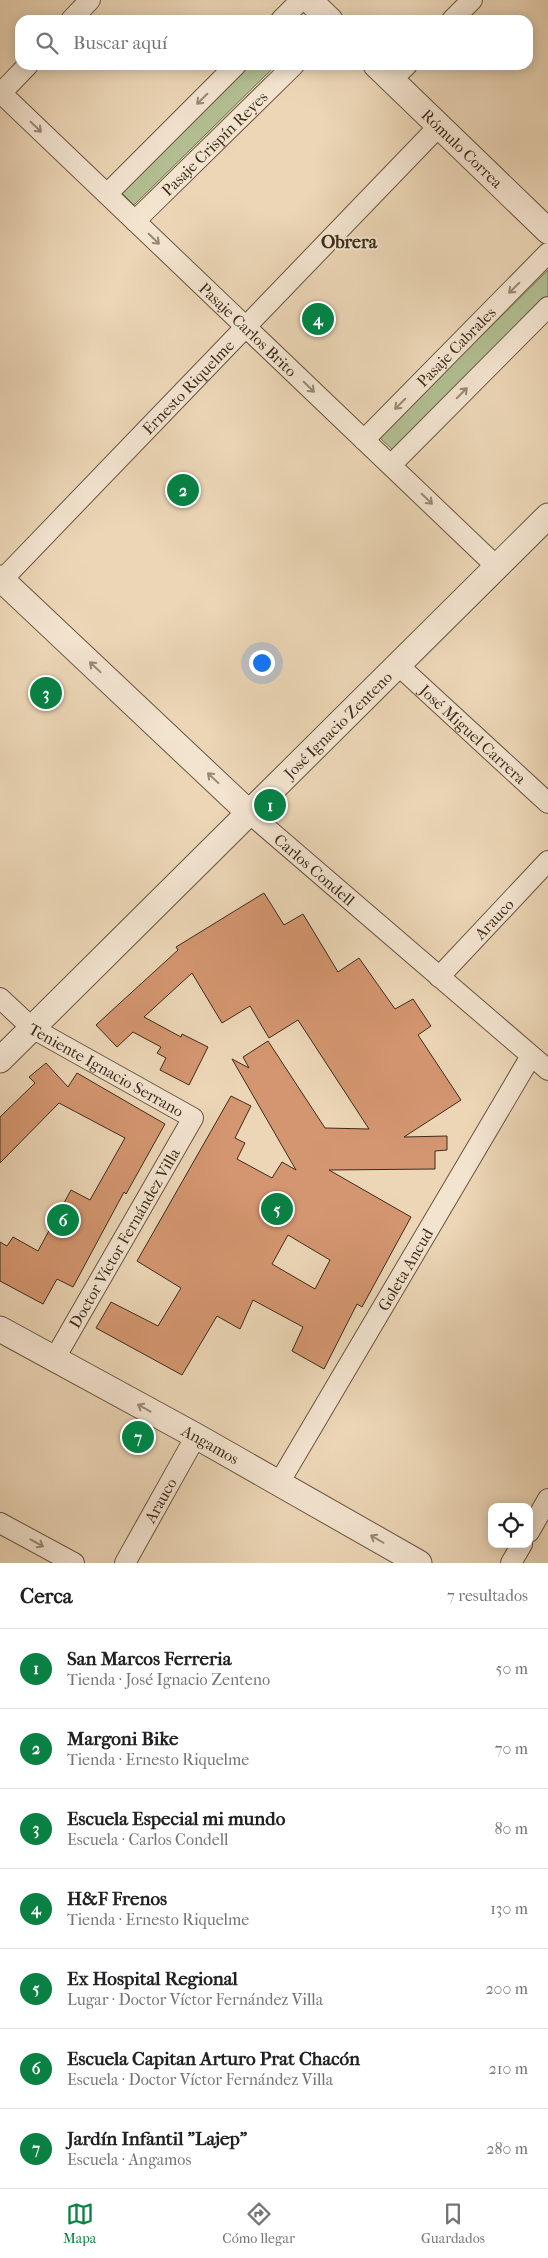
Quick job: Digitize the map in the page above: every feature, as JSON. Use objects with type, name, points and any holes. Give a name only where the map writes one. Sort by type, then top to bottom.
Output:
[{"type":"street","points":[[76,15],[90,0]]},
{"type":"street","points":[[286,15],[301,0]]},
{"type":"street","points":[[310,0],[325,15]]},
{"type":"street","points":[[457,15],[472,0]]},
{"type":"street","points":[[0,93],[23,70]]},
{"type":"street","points":[[107,194],[231,70]]},
{"type":"street","name":"Pasaje Crispín Reyes","points":[[135,221],[289,70]]},
{"type":"street","name":"Rómulo Correa","points":[[391,70],[440,126],[546,225]]},
{"type":"street","name":"Pasaje Carlos Brito","points":[[0,93],[497,566]]},
{"type":"street","name":"Ernesto Riquelme","points":[[1,580],[440,126]]},
{"type":"street","name":"Pasaje Cabrales","points":[[364,440],[548,254]]},
{"type":"street","points":[[391,465],[548,307]]},
{"type":"street","name":"José Ignacio Zenteno","points":[[0,1060],[548,516]]},
{"type":"street","name":"Carlos Condell","points":[[1,580],[248,812],[548,1070]]},
{"type":"street","name":"José Miguel Carrera","points":[[398,665],[548,803]]},
{"type":"street","name":"Arauco","points":[[439,977],[548,861]]},
{"type":"street","name":"Teniente Ignacio Serrano","points":[[0,998],[32,1028],[193,1118]]},
{"type":"street","name":"Goleta Ancud","points":[[279,1483],[531,1056]]},
{"type":"street","name":"Doctor Víctor Fernández Villa","points":[[55,1358],[193,1118]]},
{"type":"street","name":"Angamos","points":[[0,1329],[196,1436],[420,1563]]},
{"type":"street","name":"Arauco","points":[[125,1563],[196,1436]]},
{"type":"street","points":[[533,1525],[548,1499]]},
{"type":"street","points":[[0,1523],[74,1563]]},
{"type":"street","points":[[511,1563],[520,1548]]},
{"type":"green space","points":[[243,70],[271,70],[134,205],[120,191]]},
{"type":"green space","points":[[548,270],[548,297],[393,450],[379,437]]},
{"type":"building","points":[[264,893],[284,925],[303,914],[338,972],[359,958],[395,1009],[413,999],[431,1026],[418,1035],[461,1100],[404,1137],[447,1136],[447,1150],[435,1151],[435,1169],[329,1170],[411,1217],[362,1307],[357,1304],[324,1369],[292,1351],[303,1327],[253,1300],[240,1329],[217,1316],[182,1375],[96,1328],[111,1302],[158,1326],[181,1288],[137,1261],[231,1096],[251,1106],[235,1138],[245,1143],[237,1159],[272,1178],[282,1162],[296,1170],[232,1059],[249,1068],[243,1057],[268,1041],[325,1128],[369,1129],[298,1020],[269,1038],[250,1006],[222,1023],[192,973],[144,1017],[181,1037],[182,1034],[208,1047],[189,1085],[160,1070],[166,1058],[157,1053],[161,1047],[133,1032],[117,1047],[96,1025],[178,950],[176,947]],"holes":[[[288,1235],[330,1260],[315,1289],[272,1264]]]},
{"type":"building","points":[[46,1063],[68,1087],[77,1073],[165,1124],[126,1194],[124,1192],[73,1287],[57,1279],[43,1304],[0,1281],[0,1242],[7,1246],[13,1237],[38,1251],[71,1190],[90,1200],[125,1138],[59,1103],[0,1163],[0,1117],[35,1083],[29,1077]]},
{"type":"place","name":"H&F Frenos","points":[[318,319]]},
{"type":"place","name":"Margoni Bike","points":[[183,490]]},
{"type":"place","name":"Escuela Especial mi mundo","points":[[46,693]]},
{"type":"place","name":"San Marcos Ferreria","points":[[270,805]]},
{"type":"place","name":"Ex Hospital Regional","points":[[277,1209]]},
{"type":"place","name":"Escuela Capitan Arturo Prat Chacón","points":[[63,1220]]},
{"type":"place","name":"Jardín Infantil \"Lajep\"","points":[[138,1437]]},
{"type":"district","name":"Obrera","points":[[349,242]]}]
